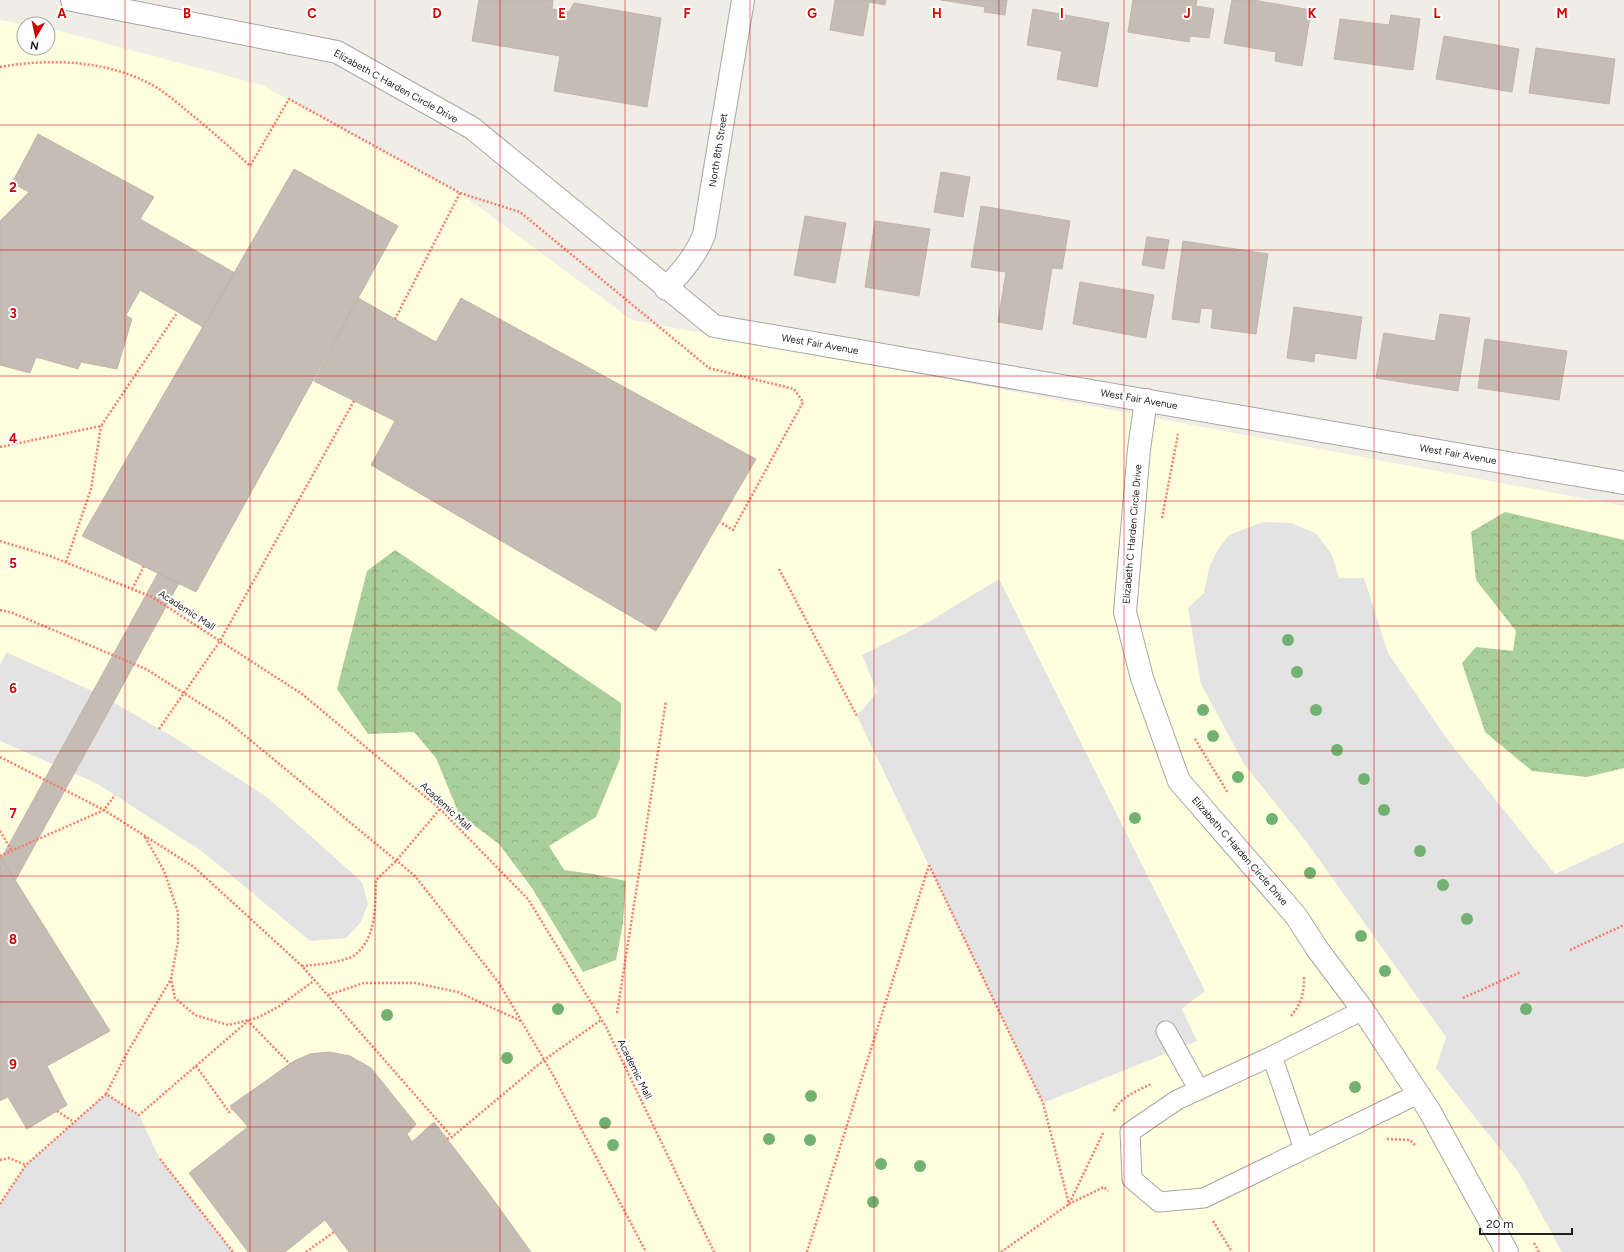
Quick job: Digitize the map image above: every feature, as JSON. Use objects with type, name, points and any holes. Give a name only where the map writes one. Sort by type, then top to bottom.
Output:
[{"type":"street","name":"Elizabeth C Harden Circle Drive","points":[[72,0],[337,52],[472,128],[666,288]]},
{"type":"street","name":"North 8th Street","points":[[666,288],[689,265],[697,252],[704,235],[743,0]]},
{"type":"street","name":"West Fair Avenue","points":[[666,288],[714,326],[1624,483]]},
{"type":"street","name":"Elizabeth C Harden Circle Drive","points":[[1146,400],[1137,464],[1125,612],[1145,686],[1180,781],[1296,916],[1318,950],[1363,1010],[1432,1116],[1507,1252]]},
{"type":"lane","points":[[1363,1010],[1272,1056],[1177,1100],[1130,1132],[1132,1179],[1159,1202],[1204,1198],[1418,1094]]},
{"type":"lane","points":[[1166,1031],[1199,1090]]},
{"type":"lane","points":[[1272,1056],[1304,1149]]},
{"type":"path","points":[[0,68],[26,63],[86,64],[106,67],[139,78],[156,87],[180,105],[250,166],[289,99],[460,193],[520,212],[709,368],[794,389],[803,402],[733,530],[720,522]]},
{"type":"path","points":[[395,319],[460,193]]},
{"type":"path","points":[[66,562],[91,490],[101,426],[177,313]]},
{"type":"path","points":[[159,728],[220,641],[354,402]]},
{"type":"path","points":[[1162,522],[1184,406]]},
{"type":"path","points":[[0,447],[101,426]]},
{"type":"path","name":"Academic Mall","points":[[0,541],[50,556],[152,597],[302,694],[440,809],[528,899],[601,1020],[714,1252]]},
{"type":"path","points":[[132,589],[144,566]]},
{"type":"path","points":[[779,569],[858,716]]},
{"type":"path","points":[[0,610],[13,613],[146,669],[226,720],[415,876],[499,982],[544,1060],[646,1252]]},
{"type":"path","points":[[617,1013],[666,701]]},
{"type":"path","points":[[1193,736],[1220,782],[1232,798]]},
{"type":"path","points":[[0,757],[104,810],[194,867],[302,966],[452,1137]]},
{"type":"path","points":[[0,856],[104,810],[115,795]]},
{"type":"path","points":[[302,966],[328,963],[356,955],[370,936],[375,905],[376,880],[396,861],[440,809]]},
{"type":"path","points":[[0,831],[12,851]]},
{"type":"path","points":[[0,1204],[26,1165],[106,1094],[127,1053],[171,979],[178,942],[178,912],[164,871],[145,836]]},
{"type":"path","points":[[807,1252],[929,865],[1043,1103],[1069,1204],[1104,1187],[1109,1192]]},
{"type":"path","points":[[1570,950],[1624,925]]},
{"type":"path","points":[[1462,998],[1521,972]]},
{"type":"path","points":[[171,979],[175,998],[195,1015],[228,1025],[257,1018],[278,1007],[315,980]]},
{"type":"path","points":[[328,995],[364,983],[415,983],[458,992],[522,1021]]},
{"type":"path","points":[[447,1139],[452,1137],[544,1060],[601,1020]]},
{"type":"path","points":[[248,1021],[290,1064]]},
{"type":"path","points":[[106,1094],[139,1115],[248,1021]]},
{"type":"path","points":[[196,1066],[229,1112],[232,1109]]},
{"type":"path","points":[[57,1111],[74,1122]]},
{"type":"path","points":[[1381,1140],[1410,1140],[1419,1149]]},
{"type":"path","points":[[0,1160],[9,1158],[26,1165]]},
{"type":"path","points":[[160,1159],[233,1252]]},
{"type":"path","points":[[1206,1222],[1213,1221],[1218,1218]]},
{"type":"path","points":[[1213,1221],[1232,1252]]},
{"type":"path","points":[[306,1252],[334,1232]]},
{"type":"shaded area","points":[[0,20],[16,23],[16,56],[56,56],[56,30],[262,85],[460,193],[632,320],[1624,506],[1624,1252],[0,1252]]},
{"type":"shaded area","points":[[1263,522],[1291,523],[1317,534],[1332,555],[1339,578],[1364,578],[1388,653],[1447,739],[1555,874],[1624,842],[1624,1252],[1562,1252],[1519,1173],[1436,1068],[1446,1037],[1305,840],[1244,764],[1201,684],[1188,608],[1204,593],[1209,568],[1217,551],[1229,535]]},
{"type":"shaded area","points":[[999,579],[1205,991],[1182,1009],[1197,1041],[1043,1103],[857,716],[877,692],[862,655],[930,621]]},
{"type":"shaded area","points":[[6,652],[99,694],[177,739],[267,797],[362,882],[368,904],[361,922],[346,938],[310,941],[203,852],[96,783],[0,741],[0,666]]},
{"type":"shaded area","points":[[106,1094],[139,1115],[160,1159],[233,1252],[0,1252],[0,1204],[26,1165]]},
{"type":"green space","points":[[1505,512],[1624,540],[1624,768],[1587,777],[1532,771],[1485,732],[1462,663],[1476,647],[1513,651],[1516,631],[1476,580],[1471,532]]},
{"type":"green space","points":[[395,550],[621,703],[620,759],[596,817],[549,846],[564,870],[626,881],[623,923],[616,960],[583,972],[532,888],[499,844],[459,814],[436,758],[414,732],[368,734],[337,689],[367,571]]},
{"type":"building","points":[[479,0],[553,0],[552,9],[569,12],[574,3],[661,18],[647,107],[554,91],[560,56],[472,41]]},
{"type":"building","points":[[835,0],[886,0],[885,5],[869,2],[863,36],[830,30]]},
{"type":"building","points":[[941,0],[1007,0],[1005,15],[984,12],[985,7]]},
{"type":"building","points":[[1133,0],[1197,0],[1196,6],[1214,9],[1209,38],[1190,36],[1189,42],[1128,32]]},
{"type":"building","points":[[1232,0],[1253,0],[1311,10],[1302,66],[1275,61],[1276,52],[1224,43]]},
{"type":"building","points":[[1033,9],[1109,23],[1097,87],[1057,79],[1062,51],[1027,45]]},
{"type":"building","points":[[1391,15],[1420,19],[1413,70],[1334,59],[1340,19],[1389,25]]},
{"type":"building","points":[[1444,36],[1519,49],[1512,92],[1436,79]]},
{"type":"building","points":[[1536,48],[1615,59],[1609,104],[1529,93]]},
{"type":"building","points":[[38,134],[154,197],[140,219],[235,273],[203,327],[140,290],[126,315],[132,319],[117,369],[81,362],[78,369],[36,357],[30,373],[0,365],[0,221],[29,192],[12,183]]},
{"type":"building","points":[[294,169],[398,226],[196,592],[82,536]]},
{"type":"building","points":[[941,172],[970,177],[963,217],[934,212]]},
{"type":"building","points":[[981,206],[1070,221],[1062,269],[1052,268],[1042,330],[998,322],[1006,272],[971,267]]},
{"type":"building","points":[[805,216],[846,223],[835,283],[794,275]]},
{"type":"building","points":[[875,221],[930,229],[919,296],[865,287]]},
{"type":"building","points":[[1147,237],[1169,240],[1164,269],[1142,265]]},
{"type":"building","points":[[1183,241],[1268,254],[1256,334],[1211,328],[1213,309],[1201,308],[1199,323],[1172,319]]},
{"type":"building","points":[[1080,282],[1154,295],[1146,338],[1073,324]]},
{"type":"building","points":[[358,298],[436,342],[461,298],[756,459],[656,631],[371,465],[395,421],[314,381]]},
{"type":"building","points":[[1294,307],[1362,317],[1356,359],[1315,353],[1314,362],[1287,358]]},
{"type":"building","points":[[1440,314],[1470,318],[1458,391],[1376,378],[1384,333],[1435,341]]},
{"type":"building","points":[[1485,339],[1567,351],[1559,400],[1478,388]]},
{"type":"building","points":[[158,573],[179,583],[15,881],[1,859]]},
{"type":"building","points":[[0,856],[110,1031],[47,1066],[67,1105],[27,1129],[8,1097],[0,1101]]},
{"type":"building","points":[[329,1052],[350,1056],[371,1068],[416,1124],[407,1134],[412,1142],[434,1122],[487,1191],[531,1252],[349,1252],[325,1220],[285,1252],[248,1252],[189,1173],[248,1127],[230,1106],[294,1061],[310,1054]]}]
